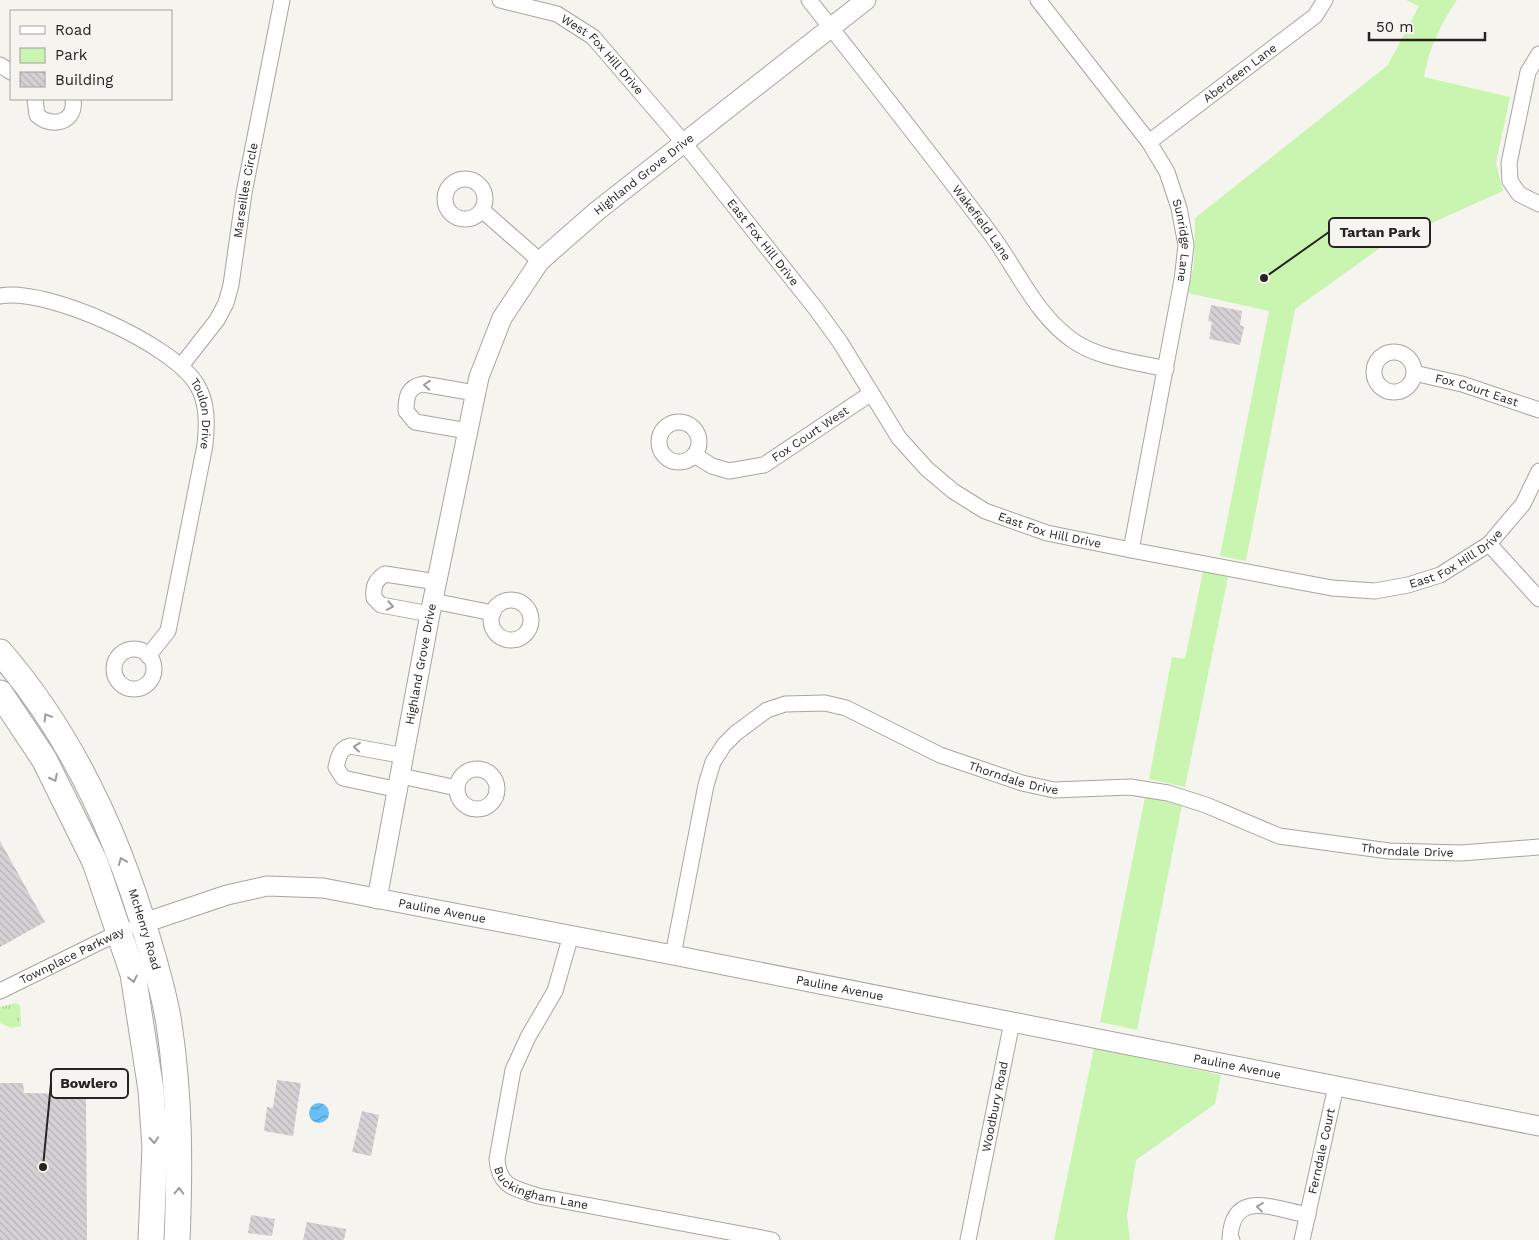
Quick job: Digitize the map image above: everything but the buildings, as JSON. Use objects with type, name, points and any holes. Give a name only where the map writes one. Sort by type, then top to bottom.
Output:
[{"type":"main road","name":"McHenry Road","points":[[0,652],[42,708],[105,817],[134,889],[169,1024],[179,1125],[177,1240]]},
{"type":"main road","name":"McHenry Road","points":[[0,692],[44,759],[95,862],[133,974],[151,1090],[155,1147],[151,1240]]},
{"type":"street","name":"Marseilles Circle","points":[[181,366],[218,320],[226,303],[231,285],[244,193],[282,0]]},
{"type":"street","name":"West Fox Hill Drive","points":[[500,0],[557,14],[593,37],[684,143]]},
{"type":"street","name":"Wakefield Lane","points":[[809,0],[992,234],[1037,306],[1060,330],[1076,343],[1100,354],[1166,369]]},
{"type":"street","name":"Highland Grove Drive","points":[[377,899],[478,377],[502,318],[540,261],[597,211],[866,0]]},
{"type":"street","name":"Sunridge Lane","points":[[1038,0],[1149,142],[1167,172],[1179,208],[1186,245],[1182,280],[1166,369],[1131,550]]},
{"type":"street","name":"Aberdeen Lane","points":[[1149,142],[1315,16],[1325,0]]},
{"type":"street","points":[[1539,54],[1528,72],[1510,162],[1510,181],[1519,194],[1539,204]]},
{"type":"street","points":[[35,100],[37,115],[47,122],[54,124],[66,120],[70,115],[73,109],[73,100]]},
{"type":"street","name":"East Fox Hill Drive","points":[[684,143],[816,309],[840,342],[870,394],[899,438],[927,469],[953,491],[985,511],[1047,533],[1332,588],[1375,591],[1408,585],[1440,575],[1489,544],[1523,504],[1539,472]]},
{"type":"street","points":[[482,210],[540,261]]},
{"type":"street","name":"Toulon Drive","points":[[0,296],[10,294],[30,296],[76,307],[162,351],[181,366],[197,385],[204,403],[207,424],[205,445],[168,630],[148,656]]},
{"type":"street","name":"Fox Court East","points":[[1414,373],[1462,384],[1539,410]]},
{"type":"street","points":[[468,431],[414,422],[406,411],[408,392],[414,386],[423,384],[475,393]]},
{"type":"street","name":"Fox Court West","points":[[694,455],[712,466],[729,471],[764,465],[870,394]]},
{"type":"street","points":[[1489,544],[1539,599]]},
{"type":"street","points":[[437,582],[390,573],[380,577],[374,587],[374,598],[382,605],[432,607],[493,613]]},
{"type":"street","name":"Thorndale Drive","points":[[673,955],[706,785],[713,762],[736,733],[767,710],[785,704],[825,703],[846,708],[940,755],[1022,783],[1054,790],[1130,787],[1168,793],[1206,805],[1280,836],[1319,843],[1389,851],[1461,853],[1539,847]]},
{"type":"street","points":[[405,756],[350,746],[343,748],[339,754],[336,767],[344,778],[457,788]]},
{"type":"street","name":"Pauline Avenue","points":[[144,923],[227,895],[267,886],[323,888],[571,935],[1539,1126]]},
{"type":"street","name":"Townplace Parkway","points":[[0,991],[119,933],[144,923]]},
{"type":"street","name":"Buckingham Lane","points":[[571,935],[555,991],[528,1037],[513,1070],[497,1159],[498,1174],[509,1186],[538,1196],[772,1240]]},
{"type":"street","name":"Woodbury Road","points":[[968,1240],[1012,1022]]},
{"type":"street","name":"Ferndale Court","points":[[1302,1240],[1336,1086]]},
{"type":"street","points":[[1232,1240],[1230,1238],[1231,1225],[1236,1214],[1245,1206],[1257,1205],[1308,1216]]},
{"type":"green space","points":[[1406,0],[1457,0],[1445,18],[1436,37],[1424,77],[1510,97],[1496,163],[1503,191],[1387,243],[1295,309],[1246,561],[1220,556],[1269,311],[1188,293],[1194,263],[1195,218],[1388,65],[1419,6]]},
{"type":"green space","points":[[1203,571],[1228,577],[1185,787],[1149,779],[1172,657],[1185,659]]},
{"type":"green space","points":[[1145,797],[1182,805],[1137,1030],[1100,1022]]},
{"type":"green space","points":[[16,1003],[20,1006],[21,1026],[11,1028],[0,1023],[0,1007]]},
{"type":"green space","points":[[1094,1048],[1221,1075],[1215,1104],[1136,1160],[1127,1215],[1130,1240],[1054,1240]]},
{"type":"water","points":[[319,1103],[326,1106],[329,1113],[326,1120],[319,1123],[312,1120],[309,1113],[312,1106]]},
{"type":"place","name":"Tartan Park","points":[[1264,278]]},
{"type":"place","name":"Bowlero","points":[[43,1167]]}]
